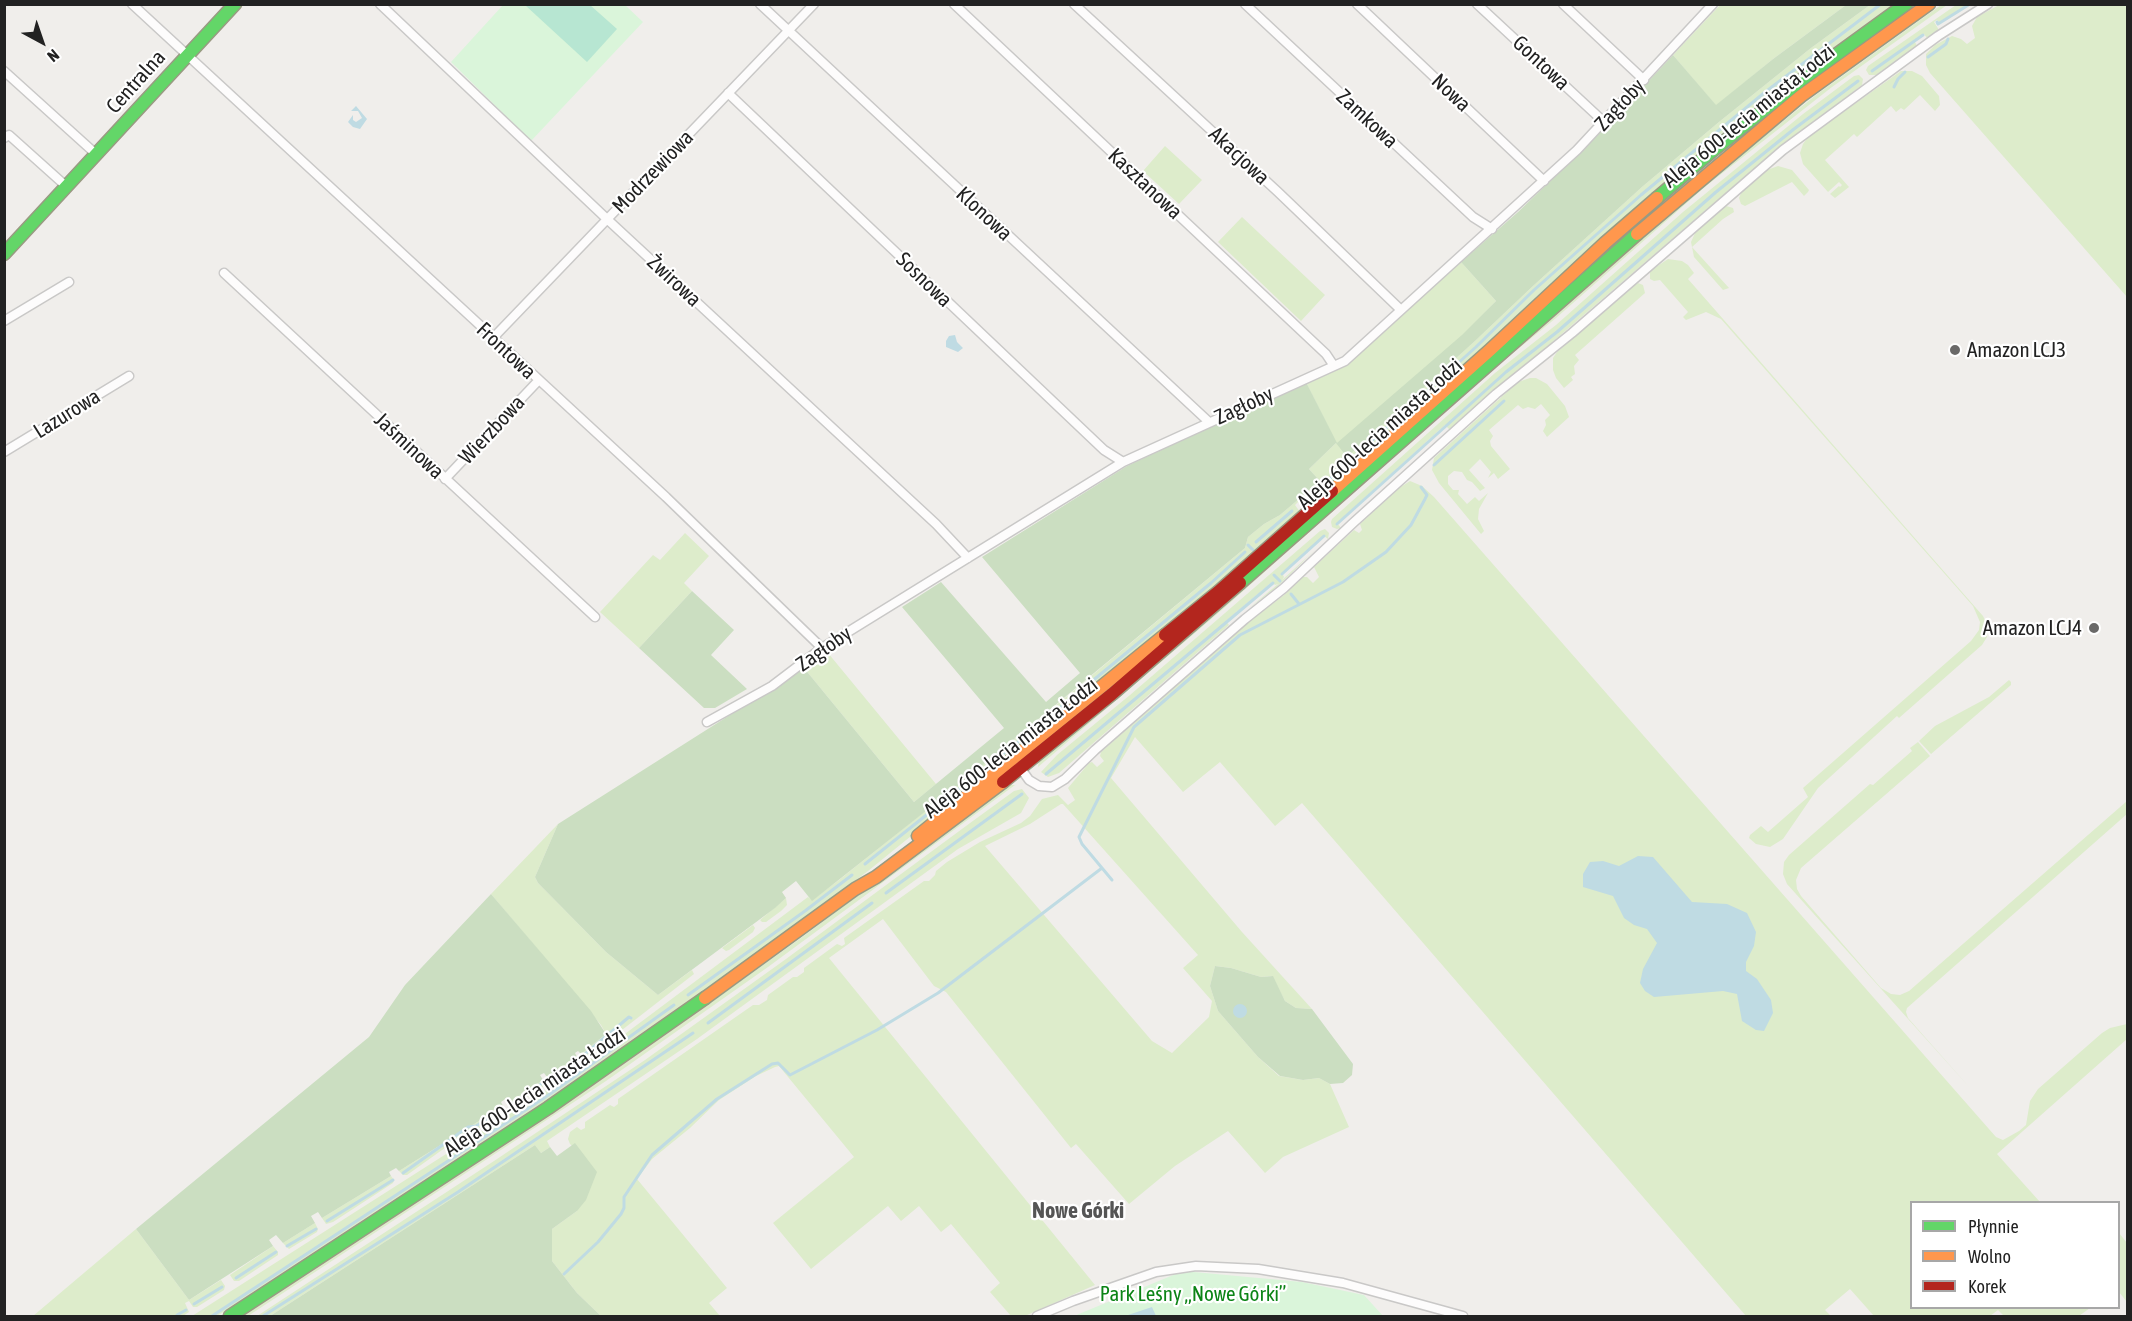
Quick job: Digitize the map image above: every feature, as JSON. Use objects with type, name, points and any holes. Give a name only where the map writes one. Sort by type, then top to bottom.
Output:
[{"type":"main road","name":"Centralna","points":[[4,254],[235,4]]},
{"type":"main road","name":"Aleja 600-lecia miasta Łodzi","points":[[230,1317],[548,1108],[679,1017],[855,889],[876,877],[1017,764],[1218,592],[1452,384],[1605,243],[1711,152],[1792,87],[1906,4]]},
{"type":"main road","name":"Aleja 600-lecia miasta Łodzi","points":[[1017,764],[1112,694],[1308,525],[1496,356],[1681,195],[1801,96],[1929,4]]},
{"type":"street","name":"Frontowa","points":[[132,4],[492,339],[666,497],[822,648]]},
{"type":"street","name":"Żwirowa","points":[[380,4],[608,220],[936,524],[968,558]]},
{"type":"street","name":"Klonowa","points":[[760,4],[1209,422]]},
{"type":"street","name":"Modrzewiowa","points":[[492,339],[814,4]]},
{"type":"street","name":"Kasztanowa","points":[[954,4],[1326,354],[1334,366]]},
{"type":"street","name":"Akacjowa","points":[[1074,4],[1278,192],[1401,310]]},
{"type":"street","name":"Zamkowa","points":[[1245,4],[1473,217],[1492,229]]},
{"type":"street","name":"Nowa","points":[[1357,4],[1544,181]]},
{"type":"street","name":"Gontowa","points":[[1477,4],[1604,122]]},
{"type":"street","points":[[1563,4],[1644,80]]},
{"type":"street","name":"Zagłoby","points":[[708,722],[772,686],[822,648],[1123,462],[1345,361],[1544,181],[1604,122],[1713,4]]},
{"type":"street","points":[[1017,764],[1029,780],[1039,786],[1052,786],[1065,779],[1245,619],[1284,588],[1488,402],[1572,333],[1783,150],[1938,36],[1988,4]]},
{"type":"street","points":[[4,71],[97,155]]},
{"type":"street","name":"Sosnowa","points":[[728,93],[1104,450],[1123,462]]},
{"type":"street","points":[[4,138],[9,135],[67,187]]},
{"type":"street","name":"Jaśminowa","points":[[224,273],[595,617]]},
{"type":"street","points":[[4,321],[69,282]]},
{"type":"street","name":"Lazurowa","points":[[4,452],[129,376]]},
{"type":"street","name":"Wierzbowa","points":[[445,479],[538,381]]},
{"type":"street","points":[[1037,1317],[1073,1301],[1156,1272],[1196,1266],[1258,1269],[1343,1283],[1463,1317]]},
{"type":"green space","points":[[503,5],[625,5],[643,22],[531,141],[451,62]]},
{"type":"green space","points":[[525,5],[590,5],[617,29],[587,62]]},
{"type":"green space","points":[[1720,5],[1846,5],[1773,59],[1716,106],[1673,55]]},
{"type":"green space","points":[[1846,5],[1870,5],[1811,48],[1642,187],[1347,457],[1336,443],[1309,469],[1320,481],[1280,515],[1248,537],[1245,548],[960,784],[812,901],[796,881],[782,892],[786,898],[775,908],[658,995],[606,952],[538,883],[535,877],[558,824],[804,668],[914,802],[1004,728],[902,607],[941,582],[1046,702],[1080,673],[982,557],[1127,466],[1306,382],[1337,443],[1462,335],[1496,301],[1461,262],[1518,212],[1593,140],[1673,55],[1716,105]]},
{"type":"green space","points":[[1870,5],[1893,5],[1781,86],[1715,139],[1655,190],[1534,299],[1490,344],[1304,509],[1298,502],[1295,505],[1300,512],[1225,581],[868,871],[698,997],[519,1120],[217,1316],[192,1316],[570,1075],[808,897],[812,900],[839,880],[1031,726],[1245,548],[1248,537],[1280,515],[1320,481],[1309,469],[1336,443],[1306,382],[1372,341],[1461,262],[1496,301],[1347,456],[1642,187],[1811,48]]},
{"type":"green space","points":[[1941,5],[1947,5],[1832,87],[1706,186],[1556,318],[1485,376],[1223,609],[1038,767],[1039,760],[1499,360],[1561,310],[1689,196],[1816,95]]},
{"type":"green space","points":[[1956,5],[1969,5],[1939,22],[1937,20],[1934,22],[1939,30],[1927,38],[1924,34],[1914,40],[1917,46],[1876,75],[1869,75],[1866,70],[1868,66]]},
{"type":"green space","points":[[1999,5],[2127,5],[2127,297],[1930,73],[1926,65],[1926,54],[1935,45],[1952,36],[1967,44],[1975,38],[1972,26],[1977,17]]},
{"type":"green space","points":[[1901,71],[1912,71],[1922,76],[1939,96],[1940,105],[1935,111],[1920,95],[1904,110],[1901,108],[1896,112],[1891,106],[1857,137],[1854,134],[1825,160],[1849,187],[1835,198],[1830,194],[1842,185],[1839,182],[1828,192],[1803,164],[1800,153],[1803,144],[1808,137]]},
{"type":"green space","points":[[1859,75],[1863,79],[1862,85],[1763,161],[1450,430],[1445,425],[1337,523],[1341,528],[1332,527],[1332,519],[1495,373],[1556,325],[1683,212],[1803,114],[1854,76]]},
{"type":"green space","points":[[1165,146],[1202,180],[1179,204],[1143,171]]},
{"type":"green space","points":[[1778,166],[1792,170],[1809,190],[1808,192],[1804,196],[1792,182],[1745,206],[1741,204],[1739,198],[1741,193],[1767,170]]},
{"type":"green space","points":[[1726,206],[1733,208],[1734,212],[1692,247],[1691,242],[1696,231]]},
{"type":"green space","points":[[1242,217],[1325,295],[1301,321],[1218,242]]},
{"type":"green space","points":[[1692,247],[1729,288],[1723,290],[1694,257]]},
{"type":"green space","points":[[1668,259],[1682,261],[1688,265],[1694,273],[1688,279],[1983,616],[1988,626],[1987,637],[1982,645],[1899,718],[1897,716],[1818,788],[1783,839],[1770,847],[1756,844],[1749,838],[1750,835],[1761,826],[1768,832],[1808,797],[1803,788],[1971,641],[1979,630],[1980,622],[1973,606],[1721,319],[1706,312],[1686,320],[1683,317],[1688,312],[1660,280],[1650,279],[1650,271]]},
{"type":"green space","points":[[1638,283],[1643,285],[1645,293],[1575,355],[1579,360],[1574,366],[1575,374],[1571,377],[1573,380],[1564,388],[1553,370],[1553,358],[1557,352]]},
{"type":"green space","points":[[1536,378],[1547,384],[1565,406],[1569,417],[1547,437],[1543,431],[1546,425],[1545,420],[1550,415],[1541,404],[1535,409],[1528,407],[1523,409],[1518,405],[1489,430],[1493,436],[1490,441],[1491,446],[1510,469],[1498,479],[1494,473],[1488,478],[1491,472],[1480,459],[1469,470],[1485,488],[1480,491],[1467,480],[1462,472],[1454,471],[1448,476],[1448,484],[1453,490],[1459,490],[1458,494],[1467,504],[1475,497],[1479,501],[1488,493],[1479,509],[1478,519],[1484,531],[1481,534],[1439,483],[1432,470],[1434,458],[1518,382]]},
{"type":"green space","points":[[1410,481],[1422,486],[1434,497],[1996,1137],[2003,1140],[2026,1125],[2030,1101],[2038,1089],[2102,1033],[2110,1028],[2127,1024],[2127,1039],[1997,1154],[2039,1201],[1910,1201],[1910,1309],[2089,1309],[2079,1316],[2004,1316],[1998,1310],[1990,1316],[1874,1316],[1850,1289],[1825,1310],[1831,1316],[1746,1316],[1302,803],[1275,826],[1220,762],[1183,792],[1135,737],[1111,778],[1242,932],[1312,1009],[1296,1008],[1285,1001],[1272,976],[1261,977],[1215,966],[1210,986],[1218,1011],[1258,1057],[1279,1076],[1303,1080],[1319,1078],[1330,1084],[1349,1127],[1283,1157],[1265,1173],[1228,1131],[1175,1166],[1129,1204],[1076,1144],[1071,1148],[946,992],[934,986],[883,919],[829,958],[1095,1285],[1025,1316],[1011,1316],[990,1292],[1000,1283],[951,1224],[941,1232],[919,1206],[901,1221],[888,1206],[811,1269],[773,1223],[854,1157],[779,1066],[756,1076],[719,1100],[690,1128],[652,1159],[637,1179],[727,1288],[709,1303],[720,1316],[601,1316],[577,1293],[552,1261],[552,1229],[577,1211],[575,1144],[572,1146],[570,1144],[568,1139],[570,1132],[577,1127],[581,1130],[585,1128],[585,1122],[610,1105],[614,1107],[618,1104],[618,1099],[753,1005],[759,1005],[767,1000],[768,995],[804,972],[804,968],[837,944],[842,946],[845,944],[844,938],[924,881],[929,881],[947,862],[980,842],[1021,823],[1030,816],[1042,799],[1058,795],[1068,805],[1075,800],[1068,788],[1089,763],[1092,762],[1097,767],[1104,761],[1100,756],[1101,752],[1303,577],[1307,577],[1313,583],[1319,577],[1314,567],[1354,530],[1359,533],[1362,530],[1360,524],[1399,488]],"holes":[[[1063,804],[1198,955],[1183,968],[1212,1001],[1209,1017],[1172,1053],[1152,1041],[985,846],[1030,824]]]},
{"type":"green space","points":[[1325,529],[1329,533],[1328,539],[1324,536],[1282,573],[1284,577],[1282,580],[1315,550],[1277,587],[1248,609],[1278,584],[1275,585],[1272,582],[1226,621],[1229,625],[1059,773],[1048,777],[1041,772],[1057,755]]},
{"type":"green space","points":[[685,533],[709,556],[684,583],[692,591],[639,648],[600,612],[653,555],[660,560]]},
{"type":"green space","points":[[692,591],[734,630],[711,655],[747,689],[715,708],[704,708],[639,648]]},
{"type":"green space","points":[[828,653],[936,784],[914,802],[804,668]]},
{"type":"green space","points":[[2009,680],[2011,685],[1931,754],[1919,741],[1935,726],[1989,697]]},
{"type":"green space","points":[[1918,742],[1930,756],[1801,868],[1796,880],[1801,896],[1881,988],[1891,994],[1900,995],[1909,991],[2127,801],[2127,814],[1907,1008],[1908,1018],[1970,1088],[1787,884],[1783,874],[1784,862],[1789,855],[1870,784],[1873,785],[1912,751],[1910,748]]},
{"type":"green space","points":[[1015,785],[768,967],[606,1081],[248,1316],[243,1316],[520,1135],[627,1062],[801,938],[1005,786]]},
{"type":"green space","points":[[1022,789],[1029,798],[1021,813],[958,849],[697,1039],[547,1141],[550,1147],[541,1153],[535,1145],[270,1316],[257,1316],[645,1060],[1014,791]]},
{"type":"green space","points":[[558,824],[535,877],[538,883],[606,952],[658,995],[692,970],[694,974],[586,1058],[581,1054],[606,1034],[601,1025],[491,894]]},
{"type":"green space","points":[[491,894],[591,1011],[606,1034],[581,1054],[578,1051],[575,1053],[577,1057],[547,1077],[544,1073],[540,1075],[543,1080],[510,1102],[507,1098],[501,1102],[503,1106],[399,1171],[396,1168],[389,1172],[391,1176],[322,1218],[318,1212],[311,1216],[315,1223],[283,1243],[276,1235],[269,1240],[273,1246],[189,1300],[136,1229],[369,1037],[405,985]]},
{"type":"green space","points":[[786,898],[787,905],[781,911],[766,922],[760,920]]},
{"type":"green space","points":[[753,925],[755,928],[753,932],[729,950],[722,948]]},
{"type":"green space","points":[[1215,966],[1261,977],[1273,976],[1285,1001],[1296,1008],[1312,1009],[1353,1064],[1352,1075],[1343,1083],[1330,1084],[1319,1078],[1303,1080],[1280,1076],[1258,1057],[1218,1011],[1210,986]]},
{"type":"green space","points":[[577,1057],[578,1063],[555,1080],[552,1081],[547,1077]]},
{"type":"green space","points":[[543,1080],[544,1086],[517,1104],[510,1102]]},
{"type":"green space","points":[[503,1106],[504,1112],[478,1129],[470,1130],[407,1175],[399,1171]]},
{"type":"green space","points":[[575,1143],[597,1172],[586,1200],[577,1211],[552,1229],[552,1261],[577,1293],[601,1316],[270,1316],[535,1145],[541,1153],[550,1147],[557,1156]]},
{"type":"green space","points":[[391,1176],[393,1183],[333,1222],[326,1224],[322,1218]]},
{"type":"green space","points":[[315,1223],[317,1232],[289,1249],[283,1243]]},
{"type":"green space","points":[[136,1229],[189,1300],[221,1280],[225,1286],[224,1290],[197,1307],[193,1307],[189,1301],[185,1303],[189,1312],[183,1316],[33,1316]]},
{"type":"green space","points":[[2120,1234],[2127,1243],[2127,1302],[2120,1293]]},
{"type":"green space","points":[[273,1246],[278,1255],[239,1281],[234,1281],[230,1275]]},
{"type":"green space","name":"Park Leśny „Nowe Górki”","points":[[1183,1271],[1302,1282],[1364,1295],[1383,1316],[1074,1316]]},
{"type":"water","points":[[356,106],[367,119],[360,129],[348,122],[353,115],[353,120],[356,122],[362,118],[358,111],[351,111]]},
{"type":"water","points":[[955,335],[957,342],[963,348],[958,352],[946,347],[949,336]]},
{"type":"water","points":[[1638,856],[1653,857],[1692,902],[1727,904],[1747,913],[1756,932],[1754,946],[1746,962],[1746,971],[1757,979],[1771,1000],[1773,1013],[1764,1031],[1756,1030],[1742,1021],[1737,994],[1723,991],[1654,997],[1645,991],[1640,983],[1643,969],[1657,943],[1647,929],[1634,925],[1624,918],[1613,896],[1583,887],[1583,874],[1590,862],[1603,861],[1619,866]]},
{"type":"water","points":[[1240,1004],[1245,1006],[1247,1011],[1245,1016],[1240,1018],[1235,1016],[1233,1011],[1235,1006]]},
{"type":"water","points":[[1152,1307],[1156,1316],[1125,1316]]},
{"type":"waterway","points":[[1305,501],[1476,347],[1534,290],[1641,195],[1764,93],[1881,4]]},
{"type":"waterway","points":[[1937,22],[1938,24],[1970,4]]},
{"type":"waterway","points":[[1872,71],[1923,35]]},
{"type":"waterway","points":[[1928,57],[1946,44],[1948,39]]},
{"type":"waterway","points":[[1894,87],[1905,72]]},
{"type":"waterway","points":[[1337,524],[1506,372],[1557,332],[1716,192],[1858,81]]},
{"type":"waterway","points":[[1434,465],[1504,401]]},
{"type":"waterway","points":[[1112,880],[1082,844],[1079,837],[1134,727],[1240,635],[1343,582],[1386,552],[1411,525],[1427,495],[1421,487]]},
{"type":"waterway","points":[[1256,542],[1292,511]]},
{"type":"waterway","points":[[1282,574],[1324,536]]},
{"type":"waterway","points":[[1248,545],[1253,550]]},
{"type":"waterway","points":[[865,864],[1033,730],[1211,583],[1245,552]]},
{"type":"waterway","points":[[1274,575],[1280,581]]},
{"type":"waterway","points":[[1046,774],[1273,583]]},
{"type":"waterway","points":[[1291,594],[1299,604]]},
{"type":"waterway","points":[[886,893],[1022,794]]},
{"type":"waterway","points":[[564,1274],[598,1242],[621,1214],[624,1208],[624,1197],[652,1155],[717,1099],[772,1064],[778,1063],[790,1075],[877,1030],[938,993],[1102,868]]},
{"type":"waterway","points":[[688,995],[852,875]]},
{"type":"waterway","points":[[708,1023],[872,903]]},
{"type":"waterway","points":[[212,1316],[550,1094],[674,1005]]},
{"type":"waterway","points":[[585,1054],[629,1017],[631,1018]]},
{"type":"waterway","points":[[263,1316],[458,1192],[693,1033]]},
{"type":"waterway","points":[[551,1078],[576,1061]]},
{"type":"waterway","points":[[514,1102],[541,1084]]},
{"type":"waterway","points":[[403,1173],[468,1127],[476,1126],[502,1110]]},
{"type":"waterway","points":[[327,1221],[393,1180]]},
{"type":"waterway","points":[[287,1246],[316,1229]]},
{"type":"waterway","points":[[236,1278],[276,1252]]},
{"type":"waterway","points":[[194,1304],[222,1287]]},
{"type":"waterway","points":[[177,1315],[186,1310]]},
{"type":"traffic: fast","points":[[4,254],[235,4]]},
{"type":"traffic: fast","points":[[1657,198],[1800,81],[1906,4]]},
{"type":"traffic: fast","points":[[1240,583],[1637,234]]},
{"type":"traffic: fast","points":[[230,1316],[548,1108],[705,998]]},
{"type":"traffic: slow","points":[[1637,234],[1801,96],[1929,4]]},
{"type":"traffic: slow","points":[[1332,491],[1657,198]]},
{"type":"traffic: slow","points":[[918,836],[1165,635]]},
{"type":"traffic: slow","points":[[705,998],[855,889],[876,877],[1003,782]]},
{"type":"traffic: jam","points":[[1165,635],[1218,592],[1332,491]]},
{"type":"traffic: jam","points":[[1003,782],[1112,694],[1240,583]]},
{"type":"place","name":"Amazon LCJ3","points":[[1955,350]]},
{"type":"place","name":"Amazon LCJ4","points":[[2094,628]]},
{"type":"district","name":"Nowe Górki","points":[[1078,1211]]}]
